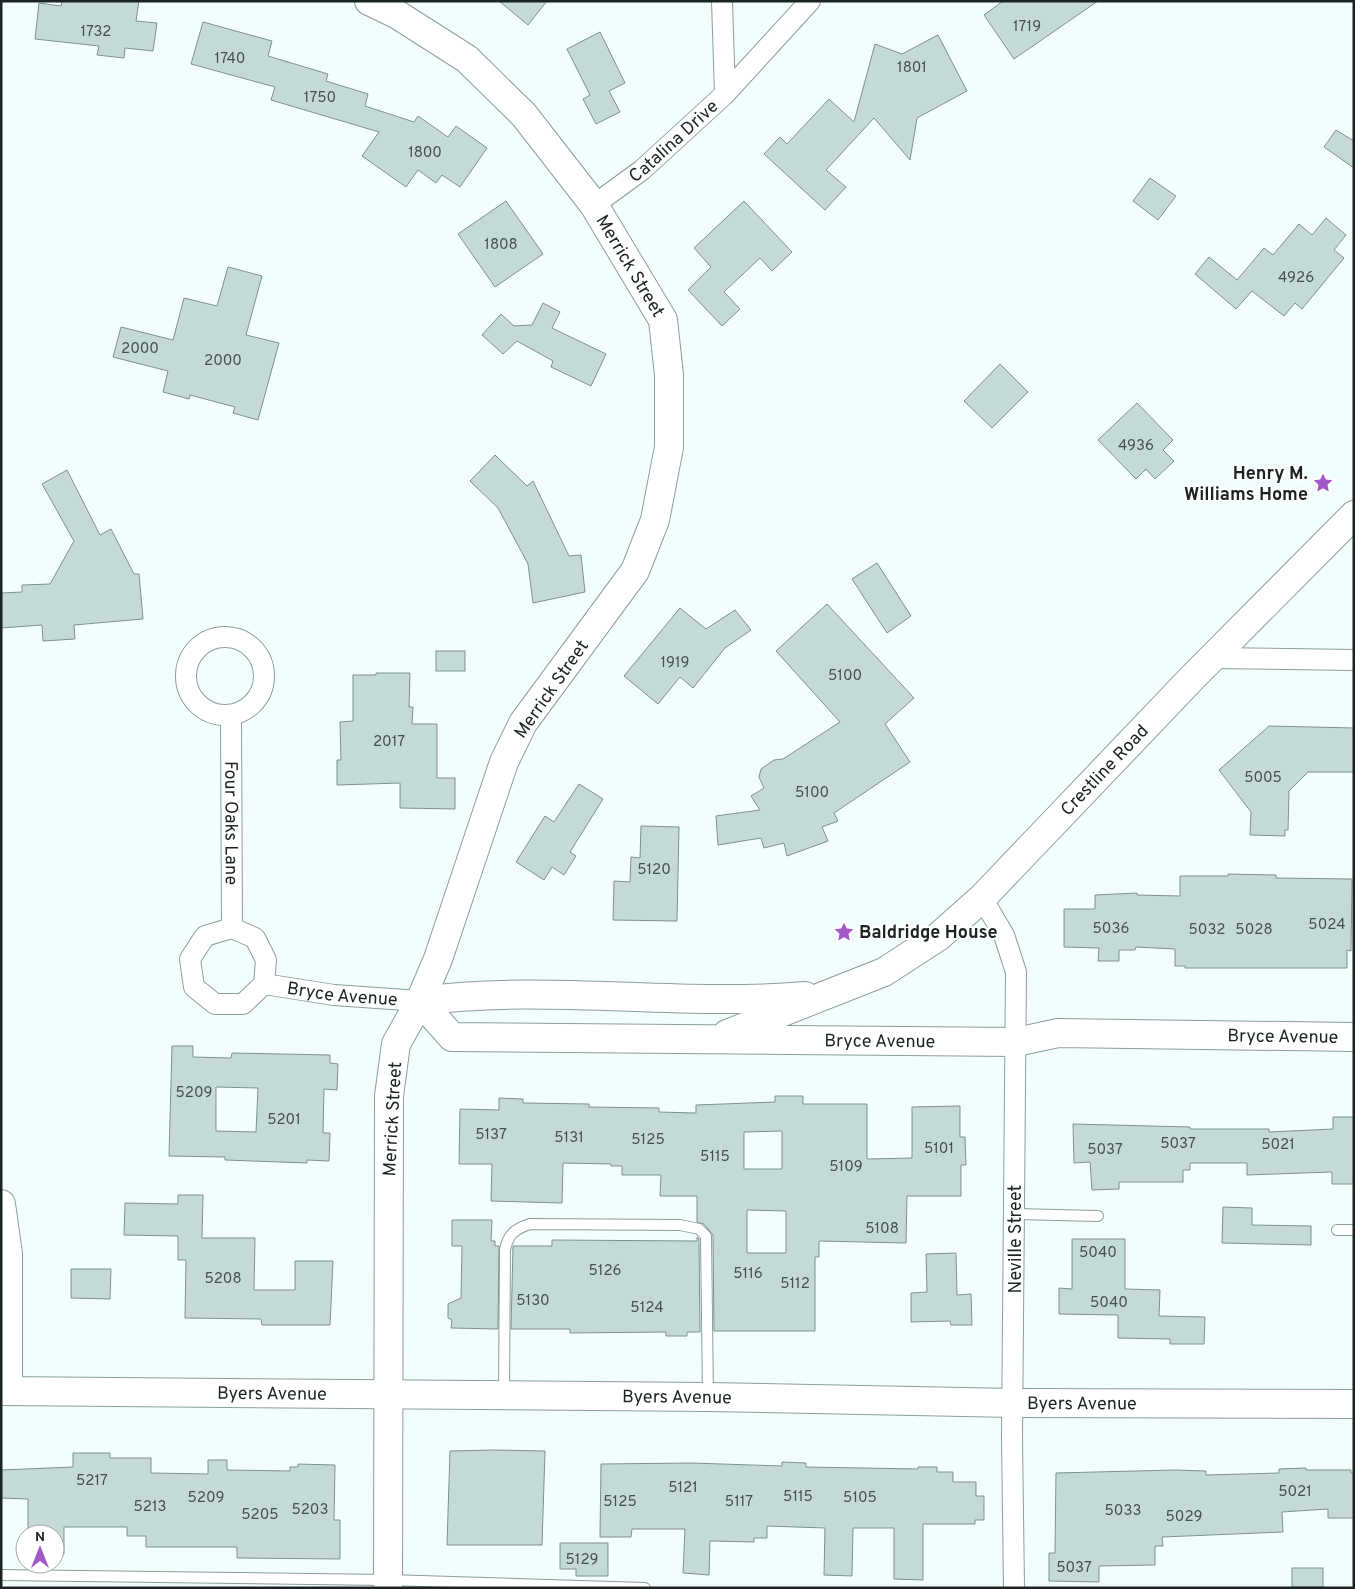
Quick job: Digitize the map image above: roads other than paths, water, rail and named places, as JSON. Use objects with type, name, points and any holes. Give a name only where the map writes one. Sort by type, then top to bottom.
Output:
[{"type":"street","name":"Merrick Street","points":[[369,1],[398,15],[467,59],[524,115],[594,206],[663,320],[669,375],[669,448],[655,520],[635,572],[523,723],[504,762],[438,959],[420,1001],[396,1044],[389,1096],[388,1584]]},
{"type":"street","name":"Catalina Drive","points":[[594,206],[642,170],[725,94],[722,1]]},
{"type":"street","points":[[725,94],[810,1]]},
{"type":"street","name":"Crestline Road","points":[[714,1039],[884,972],[938,937],[982,898],[1212,658],[1354,515]]},
{"type":"street","points":[[1212,658],[1354,660]]},
{"type":"street","name":"Four Oaks Lane","points":[[231,716],[232,928]]},
{"type":"street","name":"Neville Street","points":[[982,898],[1004,935],[1016,972],[1014,1403],[1012,1437],[1014,1588]]},
{"type":"street","points":[[232,928],[254,938],[266,960],[264,984],[243,1004],[215,1004],[194,987],[190,959],[205,936],[232,928]]},
{"type":"street","name":"Bryce Avenue","points":[[264,984],[334,995],[420,1001],[466,995],[786,997],[831,993]]},
{"type":"street","name":"Bryce Avenue","points":[[420,1001],[452,1037],[1016,1042],[1058,1033],[1354,1036]]},
{"type":"street","points":[[1,1204],[8,1254],[4,1391]]},
{"type":"street","name":"Byers Avenue","points":[[4,1391],[708,1397],[1014,1403],[1354,1404]]},
{"type":"lane","points":[[1015,1214],[1098,1216]]},
{"type":"lane","points":[[504,1396],[505,1250],[507,1238],[517,1228],[530,1224],[680,1226],[699,1229],[706,1236],[708,1397]]},
{"type":"lane","points":[[1337,1230],[1354,1230]]},
{"type":"lane","points":[[1,1576],[645,1588]]},
{"type":"place","name":"Henry M. Williams Home","points":[[1323,483]]},
{"type":"place","name":"Baldridge House","points":[[844,932]]}]
